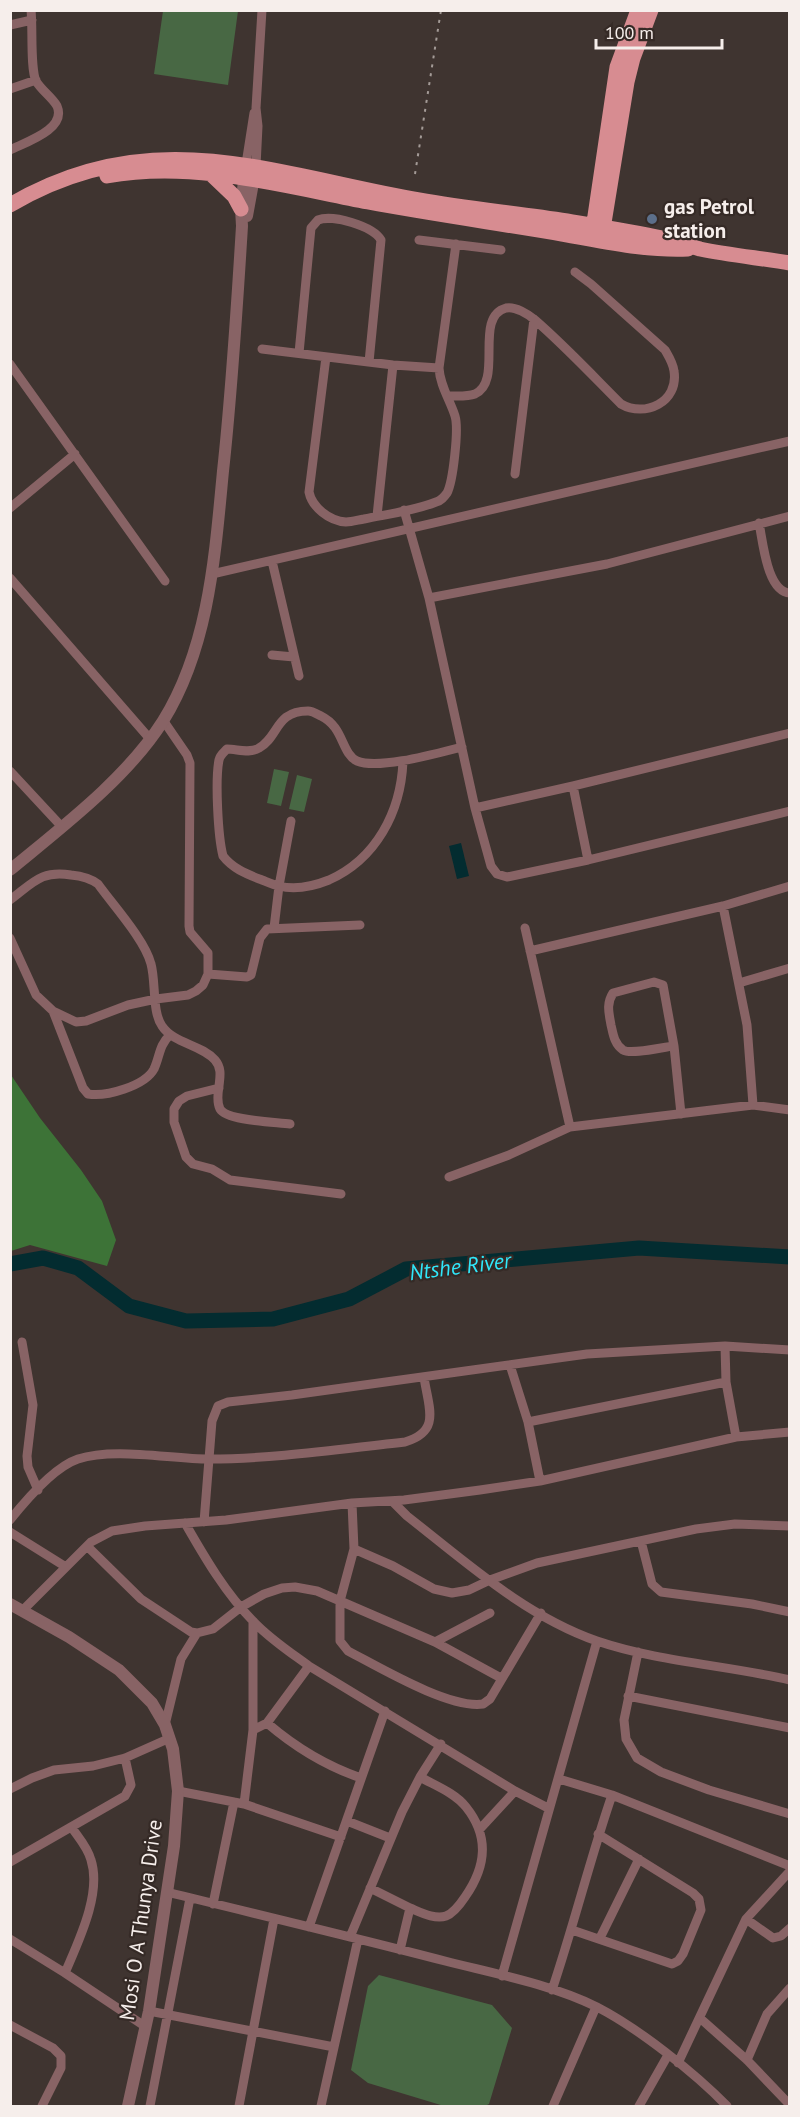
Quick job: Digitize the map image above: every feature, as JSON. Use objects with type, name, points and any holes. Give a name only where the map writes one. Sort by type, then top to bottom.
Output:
[{"type":"main road","points":[[636,31],[638,10]]},
{"type":"main road","points":[[597,233],[617,106],[617,67],[636,31],[651,10]]},
{"type":"main road","points":[[10,205],[57,180],[88,170],[120,163],[182,159],[419,200],[565,221],[597,233],[634,233],[672,240],[700,249],[789,263]]},
{"type":"main road","points":[[10,215],[64,187],[87,179],[148,171],[181,171],[212,175],[250,172],[406,209],[597,233],[670,250],[700,249]]},
{"type":"main road","points":[[212,175],[234,196],[241,210]]},
{"type":"main road","points":[[565,221],[602,198]]},
{"type":"main road","points":[[602,198],[616,217],[634,233]]},
{"type":"street","points":[[242,226],[247,216],[262,10]]},
{"type":"street","points":[[10,25],[32,15],[36,80],[56,105],[58,119],[47,131],[10,150]]},
{"type":"street","points":[[10,89],[36,80]]},
{"type":"street","points":[[10,870],[62,827],[115,777],[150,739],[163,720],[188,666],[198,635],[212,574],[232,380],[242,226],[241,210],[250,172]]},
{"type":"street","points":[[299,353],[311,228],[318,220],[327,219],[367,227],[381,240],[369,362]]},
{"type":"street","points":[[419,240],[501,250]]},
{"type":"street","points":[[326,357],[309,492],[316,507],[335,519],[346,522],[438,502],[447,493],[450,485],[458,431],[448,396],[441,385],[439,368],[456,244]]},
{"type":"street","points":[[448,396],[477,393],[484,386],[487,377],[493,316],[506,308],[514,308],[534,319],[621,404],[630,409],[645,411],[660,405],[669,395],[674,384],[675,373],[665,350],[575,272]]},
{"type":"street","points":[[515,474],[534,319]]},
{"type":"street","points":[[262,349],[393,365],[439,368]]},
{"type":"street","points":[[10,364],[165,581]]},
{"type":"street","points":[[377,516],[393,365]]},
{"type":"street","points":[[212,574],[789,441]]},
{"type":"street","points":[[10,508],[75,454]]},
{"type":"street","points":[[404,510],[429,598],[475,808],[491,866],[497,874],[507,877],[588,860],[789,811]]},
{"type":"street","points":[[429,598],[608,564],[789,516]]},
{"type":"street","points":[[759,523],[772,580],[780,591],[789,593]]},
{"type":"street","points":[[272,561],[299,676]]},
{"type":"street","points":[[10,578],[150,739]]},
{"type":"street","points":[[272,655],[294,657]]},
{"type":"street","points":[[403,761],[398,797],[387,825],[375,844],[357,863],[341,874],[316,885],[279,886],[236,869],[223,856],[218,792],[219,759],[227,749],[246,751],[258,749],[267,741],[280,722],[296,713],[310,711],[329,720],[338,729],[349,754],[367,763],[403,761],[462,747]]},
{"type":"street","points":[[10,938],[36,995],[53,1011],[76,1022],[156,999],[188,995],[203,985],[208,974],[208,952],[190,933],[189,926],[190,763],[188,754],[163,720]]},
{"type":"street","points":[[475,808],[789,733]]},
{"type":"street","points":[[11,771],[62,827]]},
{"type":"street","points":[[573,786],[588,860]]},
{"type":"street","points":[[274,928],[291,820]]},
{"type":"street","points":[[10,900],[48,873],[77,876],[98,884],[146,950],[151,963],[157,1016],[161,1026],[170,1035],[205,1051],[218,1062],[219,1104],[225,1114],[290,1124]]},
{"type":"street","points":[[530,951],[723,906],[789,886]]},
{"type":"street","points":[[723,906],[747,1025],[753,1105]]},
{"type":"street","points":[[208,974],[247,977],[251,975],[262,933],[274,928],[360,925]]},
{"type":"street","points":[[525,928],[570,1127]]},
{"type":"street","points":[[739,983],[789,968]]},
{"type":"street","points":[[674,1046],[630,1052],[621,1049],[615,1041],[608,1012],[608,1002],[613,993],[654,982],[663,985],[674,1046],[681,1113]]},
{"type":"street","points":[[53,1011],[83,1089],[88,1094],[104,1095],[130,1087],[144,1078],[153,1070],[159,1049],[170,1035]]},
{"type":"street","points":[[219,1088],[187,1096],[179,1101],[174,1109],[174,1122],[186,1157],[193,1164],[212,1169],[230,1180],[341,1194]]},
{"type":"street","points":[[449,1177],[509,1155],[570,1127],[753,1105],[789,1110]]},
{"type":"street","points":[[22,1342],[33,1405],[27,1456],[28,1467],[38,1490]]},
{"type":"street","points":[[204,1522],[213,1415],[218,1406],[223,1403],[587,1354],[725,1346],[789,1350]]},
{"type":"street","points":[[725,1346],[726,1382],[736,1437]]},
{"type":"street","points":[[510,1365],[528,1422],[540,1480]]},
{"type":"street","points":[[10,1520],[67,1464],[90,1456],[210,1459],[300,1453],[415,1439],[428,1429],[430,1421],[424,1377]]},
{"type":"street","points":[[528,1422],[726,1382]]},
{"type":"street","points":[[22,1611],[97,1537],[112,1531],[352,1503],[393,1501],[540,1480],[736,1437],[789,1432]]},
{"type":"street","points":[[393,1501],[407,1516],[514,1598],[570,1630],[597,1641],[638,1652],[789,1680]]},
{"type":"street","points":[[352,1503],[354,1549],[340,1602],[340,1638],[344,1648],[414,1686],[464,1703],[479,1705],[488,1702],[540,1613]]},
{"type":"street","points":[[185,1523],[211,1567],[241,1607],[253,1622],[279,1644],[309,1666],[515,1791],[548,1808]]},
{"type":"street","points":[[354,1549],[443,1592],[459,1593],[537,1563],[696,1529],[735,1524],[789,1526]]},
{"type":"street","points":[[10,1532],[66,1567]]},
{"type":"street","points":[[640,1541],[652,1584],[661,1592],[752,1604],[789,1612]]},
{"type":"street","points":[[87,1546],[141,1599],[167,1618],[197,1633],[213,1629],[241,1607],[264,1594],[282,1588],[295,1587],[317,1592],[435,1642],[501,1678]]},
{"type":"street","name":"Mosi O A Thunya Drive","points":[[10,1604],[69,1637],[119,1670],[147,1697],[165,1725],[170,1738],[178,1791],[174,1846],[149,2011],[128,2106]]},
{"type":"street","points":[[435,1642],[490,1613]]},
{"type":"street","points":[[213,1904],[239,1803],[253,1730],[253,1622]]},
{"type":"street","points":[[165,1725],[181,1659],[197,1633]]},
{"type":"street","points":[[502,1976],[597,1641]]},
{"type":"street","points":[[638,1652],[624,1720],[626,1739],[637,1758],[661,1772],[709,1790],[789,1814]]},
{"type":"street","points":[[253,1730],[267,1723],[309,1666]]},
{"type":"street","points":[[628,1696],[789,1728]]},
{"type":"street","points":[[309,1927],[385,1712]]},
{"type":"street","points":[[267,1723],[317,1759],[361,1778]]},
{"type":"street","points":[[10,1789],[54,1770],[93,1766],[125,1758],[170,1738]]},
{"type":"street","points":[[321,2106],[354,1938],[370,1888],[390,1838],[420,1778],[441,1744]]},
{"type":"street","points":[[10,1862],[72,1828],[128,1793],[131,1782],[125,1758]]},
{"type":"street","points":[[370,1888],[410,1908],[438,1917],[452,1912],[477,1878],[482,1864],[483,1851],[479,1830],[469,1811],[460,1800],[420,1778]]},
{"type":"street","points":[[559,1779],[612,1795],[789,1866]]},
{"type":"street","points":[[178,1791],[239,1803],[341,1838]]},
{"type":"street","points":[[479,1830],[515,1791]]},
{"type":"street","points":[[552,1990],[572,1930],[598,1834],[612,1795]]},
{"type":"street","points":[[346,1821],[390,1838]]},
{"type":"street","points":[[66,1973],[82,1931],[93,1888],[94,1873],[86,1848],[72,1828]]},
{"type":"street","points":[[572,1930],[600,1938],[668,1964],[678,1961],[684,1952],[701,1910],[699,1899],[691,1891],[598,1834]]},
{"type":"street","points":[[600,1938],[639,1858]]},
{"type":"street","points":[[678,2063],[701,2019],[746,1919],[789,1871]]},
{"type":"street","points":[[167,1892],[552,1990],[596,2007],[622,2022],[678,2063],[724,2106]]},
{"type":"street","points":[[150,2106],[190,1898]]},
{"type":"street","points":[[400,1950],[410,1908]]},
{"type":"street","points":[[239,2106],[274,1919]]},
{"type":"street","points":[[746,1919],[773,1938],[781,1936],[789,1928]]},
{"type":"street","points":[[10,1939],[66,1973],[146,2027]]},
{"type":"street","points":[[747,2060],[767,2014],[789,1988]]},
{"type":"street","points":[[553,2106],[596,2007]]},
{"type":"street","points":[[149,2011],[334,2047]]},
{"type":"street","points":[[701,2019],[747,2060],[789,2105]]},
{"type":"street","points":[[10,2025],[53,2048],[61,2056],[61,2068],[42,2106]]},
{"type":"street","points":[[639,2106],[668,2055]]},
{"type":"green space","points":[[163,11],[238,11],[228,85],[154,74]]},
{"type":"green space","points":[[274,769],[289,772],[281,806],[267,803]]},
{"type":"green space","points":[[297,775],[312,779],[304,812],[289,809]]},
{"type":"green space","points":[[11,1075],[102,1201],[116,1240],[107,1266],[30,1245],[11,1251]]},
{"type":"green space","points":[[379,1975],[492,2005],[512,2028],[489,2104],[485,2106],[444,2106],[368,2083],[351,2070],[368,1986]]},
{"type":"water","points":[[461,843],[469,876],[457,879],[449,846]]},
{"type":"waterway","name":"Ntshe River","points":[[10,1264],[43,1258],[78,1268],[129,1306],[186,1321],[273,1319],[349,1299],[406,1269],[639,1248],[790,1257]]},
{"type":"railway","points":[[415,174],[441,10]]},
{"type":"place","name":"gas Petrol station","points":[[652,219]]}]
